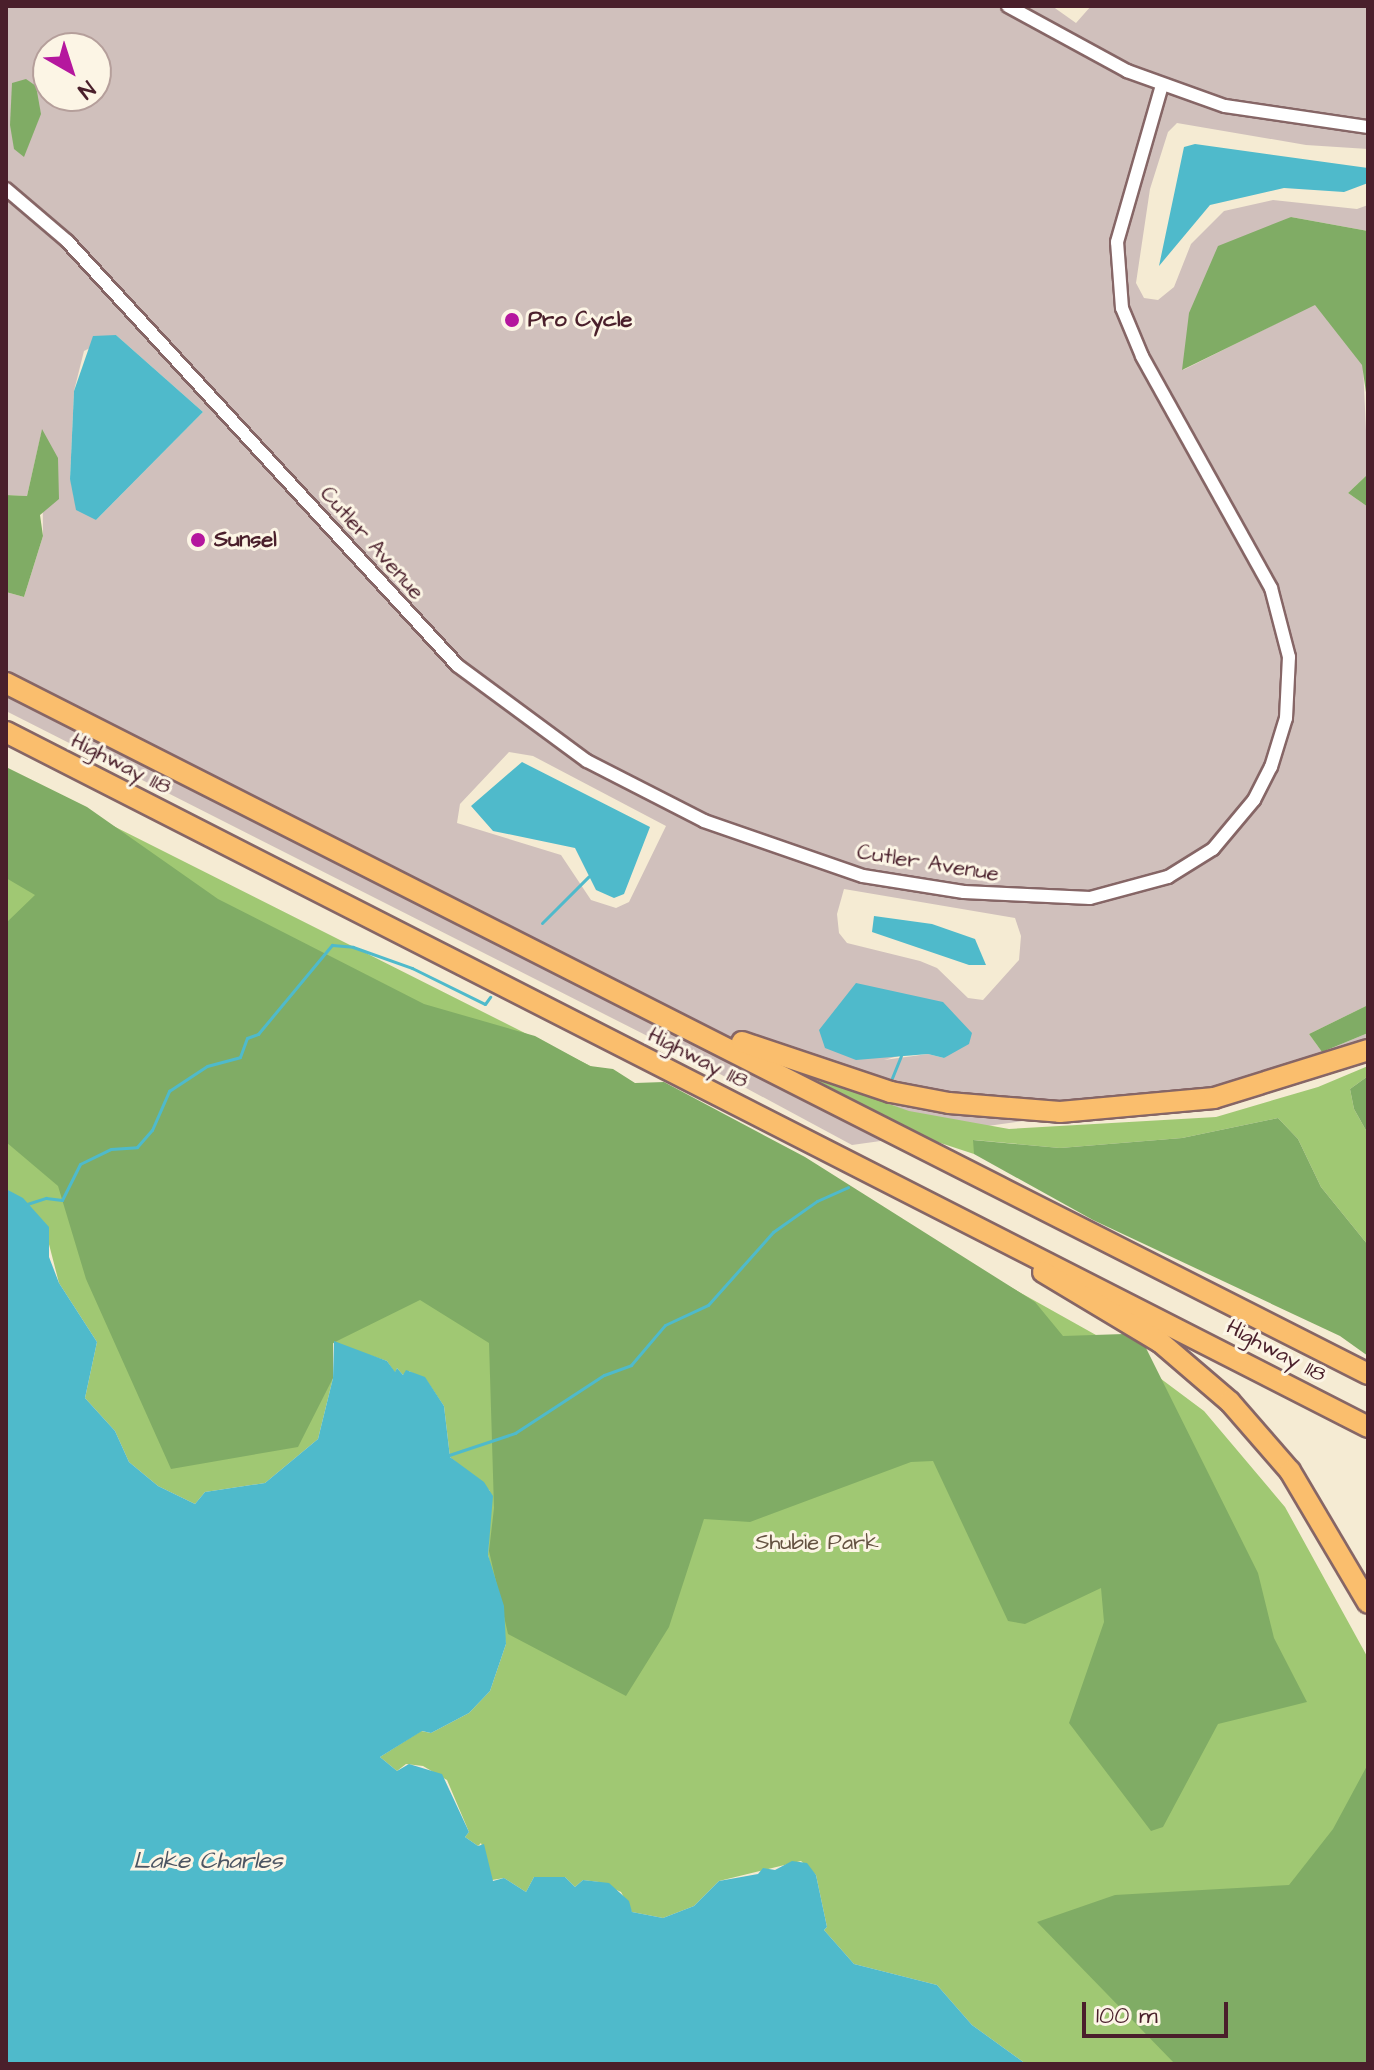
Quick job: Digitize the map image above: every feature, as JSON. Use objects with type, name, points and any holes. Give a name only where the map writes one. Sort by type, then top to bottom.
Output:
[{"type":"highway","name":"Highway 118","points":[[6,683],[1368,1374]]},
{"type":"highway","name":"Highway 118","points":[[6,732],[1368,1427]]},
{"type":"highway","points":[[465,915],[778,1058],[891,1092],[949,1103],[1060,1112],[1163,1106],[1264,1086],[1368,1050]]},
{"type":"highway","points":[[842,1157],[1122,1317],[1196,1371],[1262,1434],[1290,1471],[1368,1603]]},
{"type":"street","points":[[1008,6],[1162,85],[1274,117],[1368,127]]},
{"type":"street","name":"Cutler Avenue","points":[[6,189],[67,241],[458,666],[587,761],[704,821],[863,876],[964,892],[1090,898],[1140,889],[1191,865],[1213,849],[1254,800],[1271,767],[1286,718],[1289,657],[1271,588],[1142,356],[1122,308],[1117,242],[1162,85]]},
{"type":"shaded area","points":[[6,6],[1052,6],[1076,23],[1091,6],[1368,6],[1368,149],[1306,145],[1177,123],[1168,132],[1150,189],[1136,283],[1144,298],[1158,300],[1174,287],[1191,244],[1224,211],[1273,200],[1357,209],[1368,205],[1368,231],[1291,217],[1183,370],[1315,304],[1363,365],[1368,474],[1348,493],[1368,507],[1368,1005],[1309,1034],[1322,1052],[1368,1033],[1368,1055],[1151,1103],[852,1145],[681,1053],[6,711],[6,592],[24,597],[43,536],[42,430],[27,496],[6,495]],"holes":[[[116,335],[203,412],[96,520],[70,479],[74,391],[84,351]],[[509,752],[533,756],[666,826],[629,902],[616,908],[591,900],[561,855],[457,823],[460,804]],[[844,889],[1015,918],[1021,936],[1019,960],[983,1000],[968,998],[937,968],[847,943],[839,933],[837,914]],[[970,1036],[944,1058],[928,1054],[884,1060]]]},
{"type":"green space","points":[[26,79],[32,83],[32,112],[41,114],[24,157],[14,149],[10,125],[12,83]]},
{"type":"green space","points":[[1291,217],[1368,231],[1368,406],[1362,365],[1315,305],[1182,370],[1189,313],[1218,246]]},
{"type":"green space","points":[[42,429],[58,458],[59,499],[40,515],[43,536],[24,597],[6,592],[6,495],[27,496]]},
{"type":"green space","points":[[1368,474],[1368,507],[1348,493]]},
{"type":"green space","points":[[6,767],[87,807],[218,899],[424,1004],[535,1036],[590,1066],[613,1069],[635,1083],[664,1082],[805,1157],[1035,1302],[1063,1336],[1124,1334],[1143,1342],[1258,1573],[1274,1638],[1307,1702],[1218,1724],[1163,1827],[1151,1831],[1069,1723],[1104,1622],[1101,1588],[1025,1624],[1008,1621],[933,1461],[911,1462],[750,1522],[704,1519],[669,1627],[626,1696],[508,1634],[489,1551],[494,1508],[489,1343],[420,1300],[333,1343],[333,1378],[298,1447],[171,1469],[86,1279],[58,1186],[6,1142],[6,923],[35,895],[6,878]]},
{"type":"green space","name":"Shubie Park","points":[[6,772],[841,1192],[1121,1349],[1204,1411],[1285,1507],[1368,1658],[1368,2064],[1026,2064],[972,2025],[937,1985],[854,1964],[824,1930],[827,1927],[816,1875],[801,1861],[719,1881],[694,1906],[663,1918],[632,1912],[621,1892],[599,1882],[583,1880],[575,1887],[565,1877],[534,1877],[526,1892],[504,1878],[492,1880],[481,1843],[478,1846],[465,1837],[469,1832],[447,1780],[423,1766],[406,1764],[397,1771],[380,1757],[421,1731],[431,1733],[469,1713],[490,1691],[506,1644],[488,1555],[490,1491],[450,1457],[444,1406],[427,1381],[409,1371],[403,1375],[397,1368],[395,1373],[387,1361],[333,1343],[333,1378],[318,1439],[265,1483],[205,1492],[195,1504],[158,1486],[129,1462],[115,1431],[85,1398],[97,1342],[59,1283],[43,1221],[6,1189]]},
{"type":"green space","points":[[1368,1005],[1368,1033],[1322,1052],[1309,1034]]},
{"type":"green space","points":[[1368,1066],[1368,1076],[1350,1089],[1354,1109],[1368,1134],[1368,1245],[1321,1187],[1298,1139],[1278,1118],[1182,1138],[1060,1148],[974,1140],[974,1154],[907,1132],[809,1076],[909,1111],[1009,1129],[1216,1117],[1318,1087]]},
{"type":"green space","points":[[1368,1076],[1368,1134],[1354,1109],[1350,1089]]},
{"type":"green space","points":[[1278,1118],[1298,1139],[1321,1187],[1368,1245],[1368,1356],[1340,1336],[1093,1220],[974,1154],[973,1140],[1060,1148],[1182,1138]]},
{"type":"green space","points":[[1368,1764],[1368,2064],[1175,2064],[1037,1922],[1115,1895],[1289,1885],[1333,1829]]},
{"type":"water","points":[[1195,144],[1368,168],[1368,183],[1344,192],[1284,188],[1210,205],[1159,266],[1184,147]]},
{"type":"water","points":[[116,335],[203,412],[96,520],[76,510],[70,479],[74,391],[93,336]]},
{"type":"water","points":[[522,762],[650,827],[624,894],[614,898],[596,890],[575,848],[493,831],[471,806]]},
{"type":"water","points":[[874,916],[932,924],[975,939],[986,965],[969,965],[872,932]]},
{"type":"water","points":[[856,983],[943,1002],[972,1033],[969,1044],[944,1058],[928,1054],[856,1060],[825,1048],[819,1030]]},
{"type":"water","name":"Lake Charles","points":[[6,1189],[23,1198],[49,1227],[49,1257],[59,1283],[97,1342],[85,1398],[115,1431],[129,1462],[158,1486],[195,1504],[205,1492],[265,1483],[318,1439],[333,1378],[334,1341],[387,1361],[395,1372],[397,1368],[403,1375],[406,1370],[425,1377],[444,1406],[450,1457],[484,1482],[493,1496],[488,1555],[504,1606],[506,1644],[490,1691],[469,1713],[431,1733],[422,1731],[380,1757],[397,1771],[409,1764],[442,1774],[469,1832],[465,1837],[478,1846],[484,1844],[493,1881],[504,1878],[526,1892],[534,1877],[565,1877],[575,1887],[583,1880],[609,1883],[629,1901],[632,1912],[663,1918],[694,1906],[719,1881],[758,1874],[763,1868],[775,1870],[792,1861],[807,1863],[816,1875],[827,1927],[824,1930],[854,1964],[937,1985],[972,2025],[1026,2064],[6,2064]]},
{"type":"waterway","points":[[542,923],[589,876]]},
{"type":"waterway","points":[[27,1204],[46,1198],[62,1200],[80,1164],[111,1149],[137,1147],[152,1130],[169,1091],[207,1066],[240,1057],[247,1038],[258,1034],[332,945],[353,947],[412,968],[485,1004],[490,997]]},
{"type":"waterway","points":[[892,1078],[901,1056]]},
{"type":"waterway","points":[[449,1455],[515,1433],[604,1375],[631,1365],[665,1325],[708,1305],[773,1232],[817,1201],[848,1187]]},
{"type":"place","name":"Pro Cycle","points":[[512,320]]},
{"type":"place","name":"Sunsel","points":[[198,540]]}]
